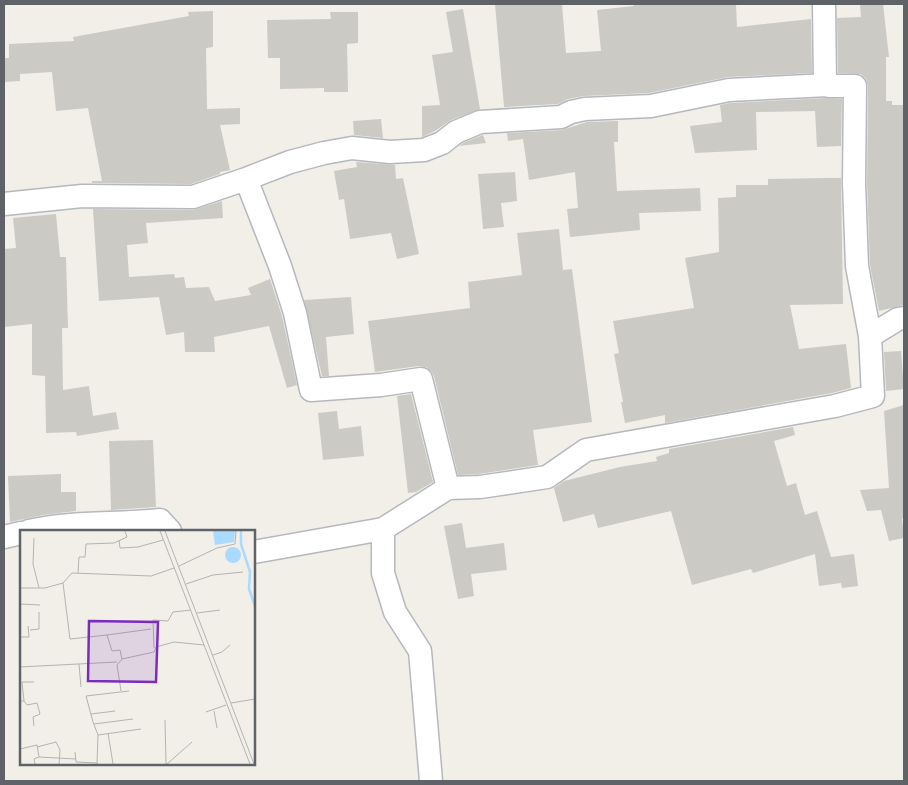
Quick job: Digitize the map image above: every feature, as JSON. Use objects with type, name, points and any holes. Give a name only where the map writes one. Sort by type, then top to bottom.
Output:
[{"type":"street","points":[[824,4],[825,83],[828,85]]},
{"type":"street","points":[[4,204],[82,196],[193,197],[290,162],[324,153],[352,148],[390,152],[424,150],[442,143],[456,132],[480,122],[561,117],[586,109],[651,106],[729,90],[828,85],[855,86],[854,183],[857,266],[870,336],[873,396],[835,406],[586,450],[547,476],[480,487],[448,488],[383,529],[255,552]]},
{"type":"street","points":[[246,179],[280,266],[294,313],[311,390],[381,385],[421,379],[448,488]]},
{"type":"street","points":[[870,336],[898,319],[904,318]]},
{"type":"street","points":[[38,530],[97,523],[160,520],[169,530]]},
{"type":"street","points":[[383,529],[383,573],[395,612],[420,651],[432,781]]},
{"type":"street","points":[[4,537],[20,533]]},
{"type":"building","points":[[495,4],[562,4],[566,53],[601,51],[597,10],[634,6],[634,4],[736,4],[737,27],[811,19],[812,73],[728,77],[649,93],[584,96],[568,99],[558,104],[504,107]]},
{"type":"building","points":[[860,4],[883,4],[889,57],[886,57],[886,101],[892,101],[892,105],[904,105],[904,305],[879,311],[870,265],[867,183],[868,86],[866,79],[861,74],[838,73],[837,18],[861,17]]},
{"type":"building","points":[[463,9],[480,109],[451,120],[422,137],[422,106],[440,105],[432,55],[453,52],[446,12]]},
{"type":"building","points":[[213,11],[213,47],[206,48],[207,109],[240,108],[240,124],[220,125],[230,170],[191,184],[92,183],[92,181],[102,181],[88,108],[56,111],[52,72],[20,74],[20,81],[4,82],[4,58],[9,58],[9,44],[74,41],[73,37],[189,16],[188,12]]},
{"type":"building","points":[[330,12],[358,12],[358,43],[347,44],[348,92],[324,92],[324,88],[280,89],[280,58],[268,58],[267,20],[331,19]]},
{"type":"building","points":[[826,98],[842,99],[841,146],[817,147],[815,111],[756,112],[757,150],[695,153],[690,126],[722,122],[720,105]]},
{"type":"building","points":[[381,119],[383,138],[354,135],[353,121]]},
{"type":"building","points":[[618,121],[618,142],[614,142],[617,191],[700,188],[701,211],[639,213],[640,230],[570,237],[567,209],[578,208],[575,172],[529,180],[523,139],[508,141],[507,133],[562,130],[587,122]]},
{"type":"building","points":[[483,135],[486,143],[459,146],[463,143]]},
{"type":"building","points":[[356,162],[395,165],[396,179],[403,178],[419,254],[397,259],[391,233],[350,239],[344,199],[339,200],[334,171],[357,167]]},
{"type":"building","points":[[515,172],[517,201],[501,203],[504,227],[483,229],[478,174]]},
{"type":"building","points":[[841,178],[843,304],[790,305],[799,349],[846,344],[851,388],[665,423],[665,415],[625,423],[614,354],[619,353],[613,321],[694,308],[685,258],[719,252],[718,198],[736,197],[736,185],[768,185],[768,179]]},
{"type":"building","points":[[222,201],[223,218],[146,223],[148,243],[127,245],[129,277],[174,274],[175,278],[184,277],[186,288],[209,287],[215,301],[251,295],[248,288],[270,279],[282,316],[297,385],[287,388],[269,326],[214,337],[215,352],[185,352],[184,332],[166,335],[159,297],[99,301],[93,209],[193,210]]},
{"type":"building","points":[[56,214],[60,257],[66,257],[68,328],[62,328],[63,390],[89,386],[93,416],[116,412],[119,429],[77,436],[76,432],[46,433],[45,376],[32,375],[32,324],[4,327],[4,249],[16,248],[13,218]]},
{"type":"building","points":[[559,229],[563,270],[572,269],[592,422],[533,430],[538,465],[479,474],[458,475],[434,376],[426,367],[419,366],[375,372],[368,321],[470,308],[468,282],[522,275],[517,233]]},
{"type":"building","points":[[351,297],[354,334],[326,337],[329,376],[322,376],[304,300]]},
{"type":"building","points":[[901,351],[904,389],[886,391],[884,352]]},
{"type":"building","points":[[411,394],[433,482],[416,492],[408,493],[397,396]]},
{"type":"building","points":[[904,405],[904,518],[902,518],[904,538],[889,541],[881,510],[867,511],[860,490],[889,488],[884,411]]},
{"type":"building","points":[[337,411],[339,429],[361,426],[364,456],[323,460],[318,413]]},
{"type":"building","points":[[793,427],[795,435],[774,441],[787,486],[796,483],[805,515],[817,511],[831,557],[854,554],[858,586],[842,588],[841,583],[819,586],[815,554],[753,573],[751,569],[692,585],[671,511],[598,528],[594,514],[563,522],[554,488],[564,481],[620,467],[657,461],[656,457],[669,453],[669,449]]},
{"type":"building","points":[[153,440],[156,507],[111,510],[109,441]]},
{"type":"building","points":[[61,474],[61,492],[76,492],[76,511],[10,522],[8,476]]},
{"type":"building","points":[[462,523],[466,548],[504,543],[507,570],[471,574],[474,596],[458,599],[444,526]]}]
